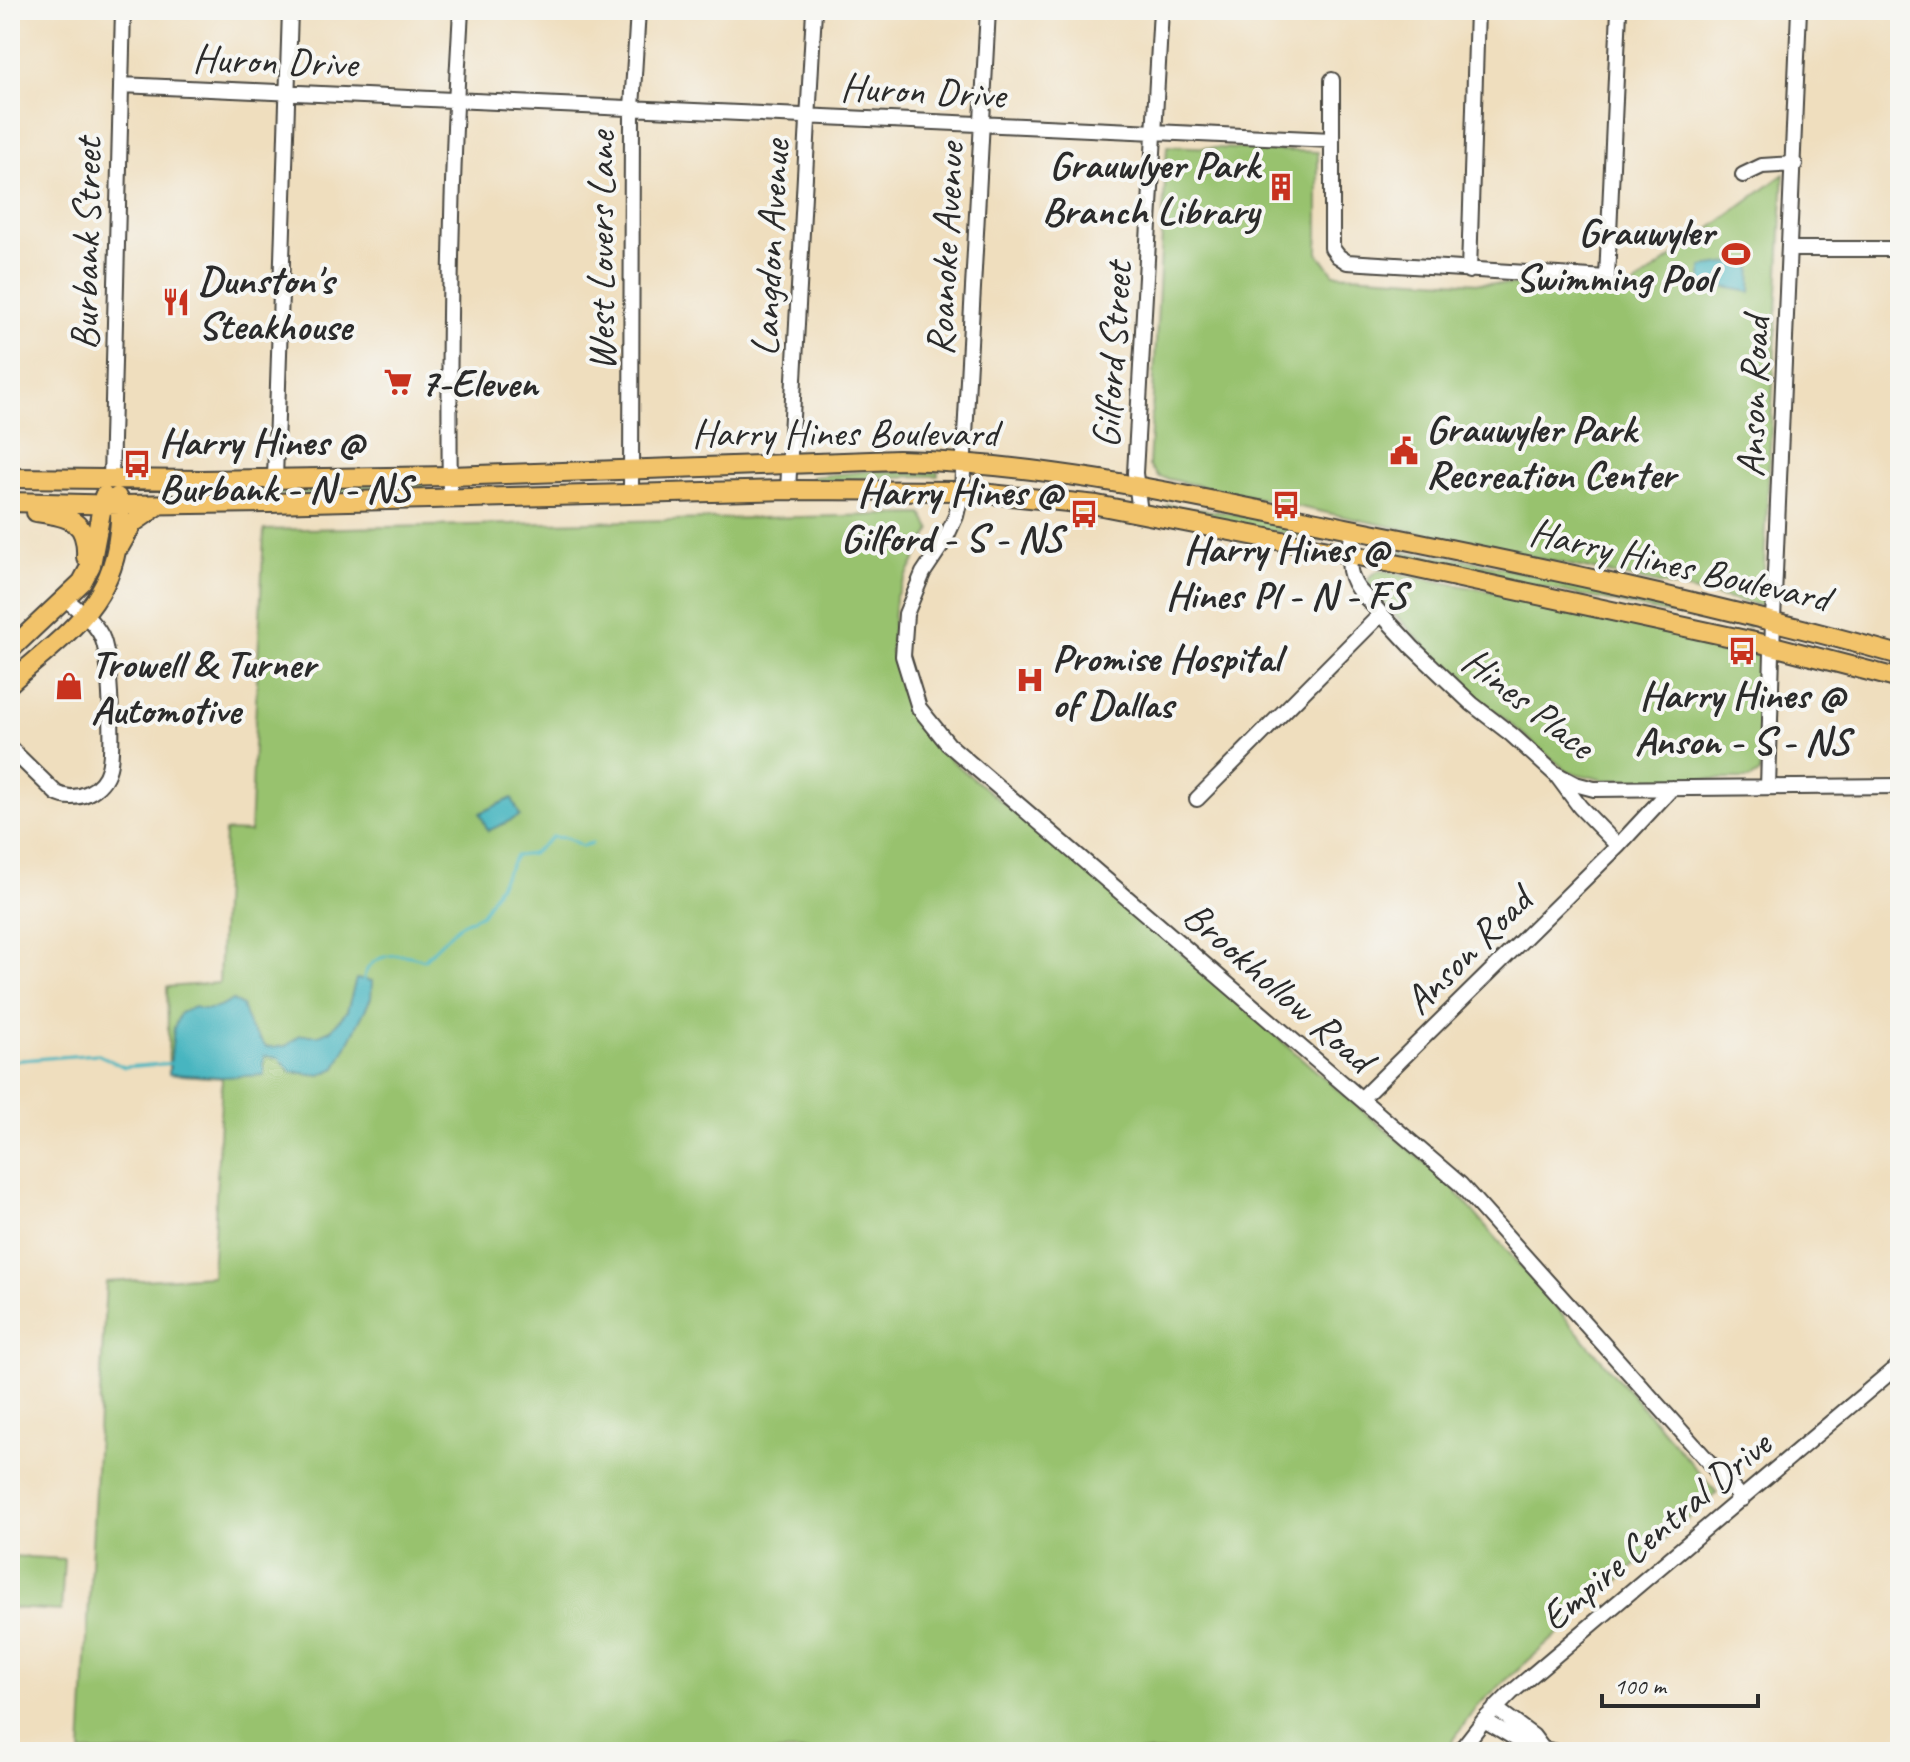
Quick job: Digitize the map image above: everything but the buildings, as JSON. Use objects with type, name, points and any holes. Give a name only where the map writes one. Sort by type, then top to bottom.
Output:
[{"type":"main road","name":"Harry Hines Boulevard","points":[[10,478],[275,479],[898,460],[963,463],[1072,474],[1353,529],[1646,590],[1773,620],[1900,655]]},
{"type":"main road","points":[[11,654],[85,576],[96,545],[100,505],[111,479]]},
{"type":"main road","points":[[111,479],[120,505],[116,556]]},
{"type":"main road","name":"Harry Hines Boulevard","points":[[10,505],[450,500],[788,490],[962,491],[1058,500],[1140,513],[1349,554],[1773,646],[1900,679]]},
{"type":"main road","points":[[10,683],[85,616],[106,586],[128,528],[140,516],[161,504]]},
{"type":"main road","points":[[10,505],[68,518],[78,525],[87,546],[85,576]]},
{"type":"street","name":"Burbank Street","points":[[111,479],[123,10]]},
{"type":"street","points":[[275,479],[290,10]]},
{"type":"street","points":[[450,500],[449,402],[461,10]]},
{"type":"street","name":"West Lovers Lane","points":[[631,493],[632,108],[638,10]]},
{"type":"street","name":"Langdon Avenue","points":[[788,490],[814,10]]},
{"type":"street","name":"Roanoke Avenue","points":[[962,491],[988,10]]},
{"type":"street","name":"Gilford Street","points":[[1140,513],[1136,485],[1161,10]]},
{"type":"street","points":[[1469,271],[1477,10]]},
{"type":"street","points":[[1332,80],[1332,248],[1338,256],[1347,262],[1607,278],[1619,10]]},
{"type":"street","name":"Anson Road","points":[[1768,787],[1799,10]]},
{"type":"street","name":"Huron Drive","points":[[121,85],[1332,140]]},
{"type":"street","points":[[1743,175],[1762,166],[1795,164]]},
{"type":"street","points":[[1789,249],[1900,249]]},
{"type":"street","name":"Brookhollow Road","points":[[962,491],[956,516],[945,540],[923,573],[906,614],[903,656],[919,708],[948,744],[1460,1184],[1742,1499]]},
{"type":"street","name":"Hines Place","points":[[1353,529],[1349,554],[1351,579],[1381,614],[1451,686],[1554,773],[1575,784],[1594,789],[1900,786]]},
{"type":"street","points":[[10,748],[56,793],[64,797],[81,796],[93,791],[109,771],[109,671],[106,649],[97,628],[66,599]]},
{"type":"street","points":[[1197,799],[1381,614]]},
{"type":"street","points":[[1554,773],[1580,807],[1618,846]]},
{"type":"street","name":"Anson Road","points":[[1361,1099],[1618,846],[1672,788]]},
{"type":"street","name":"Empire Central Drive","points":[[1459,1752],[1495,1708],[1900,1364]]},
{"type":"street","points":[[1495,1708],[1533,1736],[1542,1748]]},
{"type":"street","points":[[1484,1720],[1528,1746],[1558,1752]]},
{"type":"green space","points":[[1167,146],[1318,152],[1318,253],[1334,274],[1625,292],[1784,174],[1762,606],[1159,477],[1149,466]]},
{"type":"green space","points":[[869,471],[938,472],[938,476],[812,481],[812,477]]},
{"type":"green space","points":[[425,482],[426,488],[360,495],[240,495],[292,486]]},
{"type":"green space","points":[[1167,505],[1324,531],[1322,541],[1166,510]]},
{"type":"green space","points":[[922,514],[931,530],[895,598],[891,651],[909,709],[941,752],[1109,890],[1445,1179],[1717,1493],[1477,1706],[1446,1750],[1441,1752],[81,1752],[106,1282],[212,1276],[222,1078],[169,1074],[167,987],[219,983],[225,831],[250,832],[264,530]]},
{"type":"green space","points":[[1374,546],[1454,557],[1749,622],[1749,627],[1705,617],[1670,614],[1374,551]]},
{"type":"green space","points":[[1379,570],[1494,592],[1738,648],[1736,651],[1743,655],[1744,652],[1754,654],[1764,663],[1760,773],[1751,779],[1605,780],[1568,772],[1457,679],[1372,591],[1369,577]]},
{"type":"green space","points":[[10,1556],[64,1559],[61,1611],[10,1608]]},
{"type":"water","points":[[1752,260],[1751,292],[1702,283],[1702,267]]},
{"type":"water","points":[[512,798],[520,816],[488,831],[480,813]]},
{"type":"water","points":[[356,979],[372,981],[371,998],[336,1068],[321,1075],[291,1072],[279,1058],[264,1056],[264,1075],[222,1077],[169,1074],[174,1028],[180,1013],[194,1007],[214,1009],[232,1000],[242,1006],[250,1028],[266,1047],[286,1046],[300,1035],[319,1035],[331,1030],[347,1011]]},
{"type":"waterway","points":[[363,982],[366,972],[378,959],[405,955],[424,960],[458,926],[482,914],[516,856],[532,854],[552,837],[567,838],[582,846],[592,843]]},
{"type":"waterway","points":[[10,1061],[97,1054],[124,1067],[175,1063]]},
{"type":"place","name":"Grauwlyer Park Branch Library","points":[[1281,187]]},
{"type":"place","name":"Grauwyler Swimming Pool","points":[[1736,254]]},
{"type":"place","name":"Dunston's Steakhouse","points":[[176,302]]},
{"type":"place","name":"7-Eleven","points":[[398,382]]},
{"type":"place","name":"Grauwyler Park Recreation Center","points":[[1404,451]]},
{"type":"place","name":"Harry Hines @ Burbank - N - NS","points":[[137,464]]},
{"type":"place","name":"Harry Hines @ Hines Pl - N - FS","points":[[1286,505]]},
{"type":"place","name":"Harry Hines @ Gilford - S - NS","points":[[1084,514]]},
{"type":"place","name":"Harry Hines @ Anson - S - NS","points":[[1742,651]]},
{"type":"place","name":"Promise Hospital of Dallas","points":[[1030,680]]},
{"type":"place","name":"Trowell & Turner Automotive","points":[[69,686]]}]
